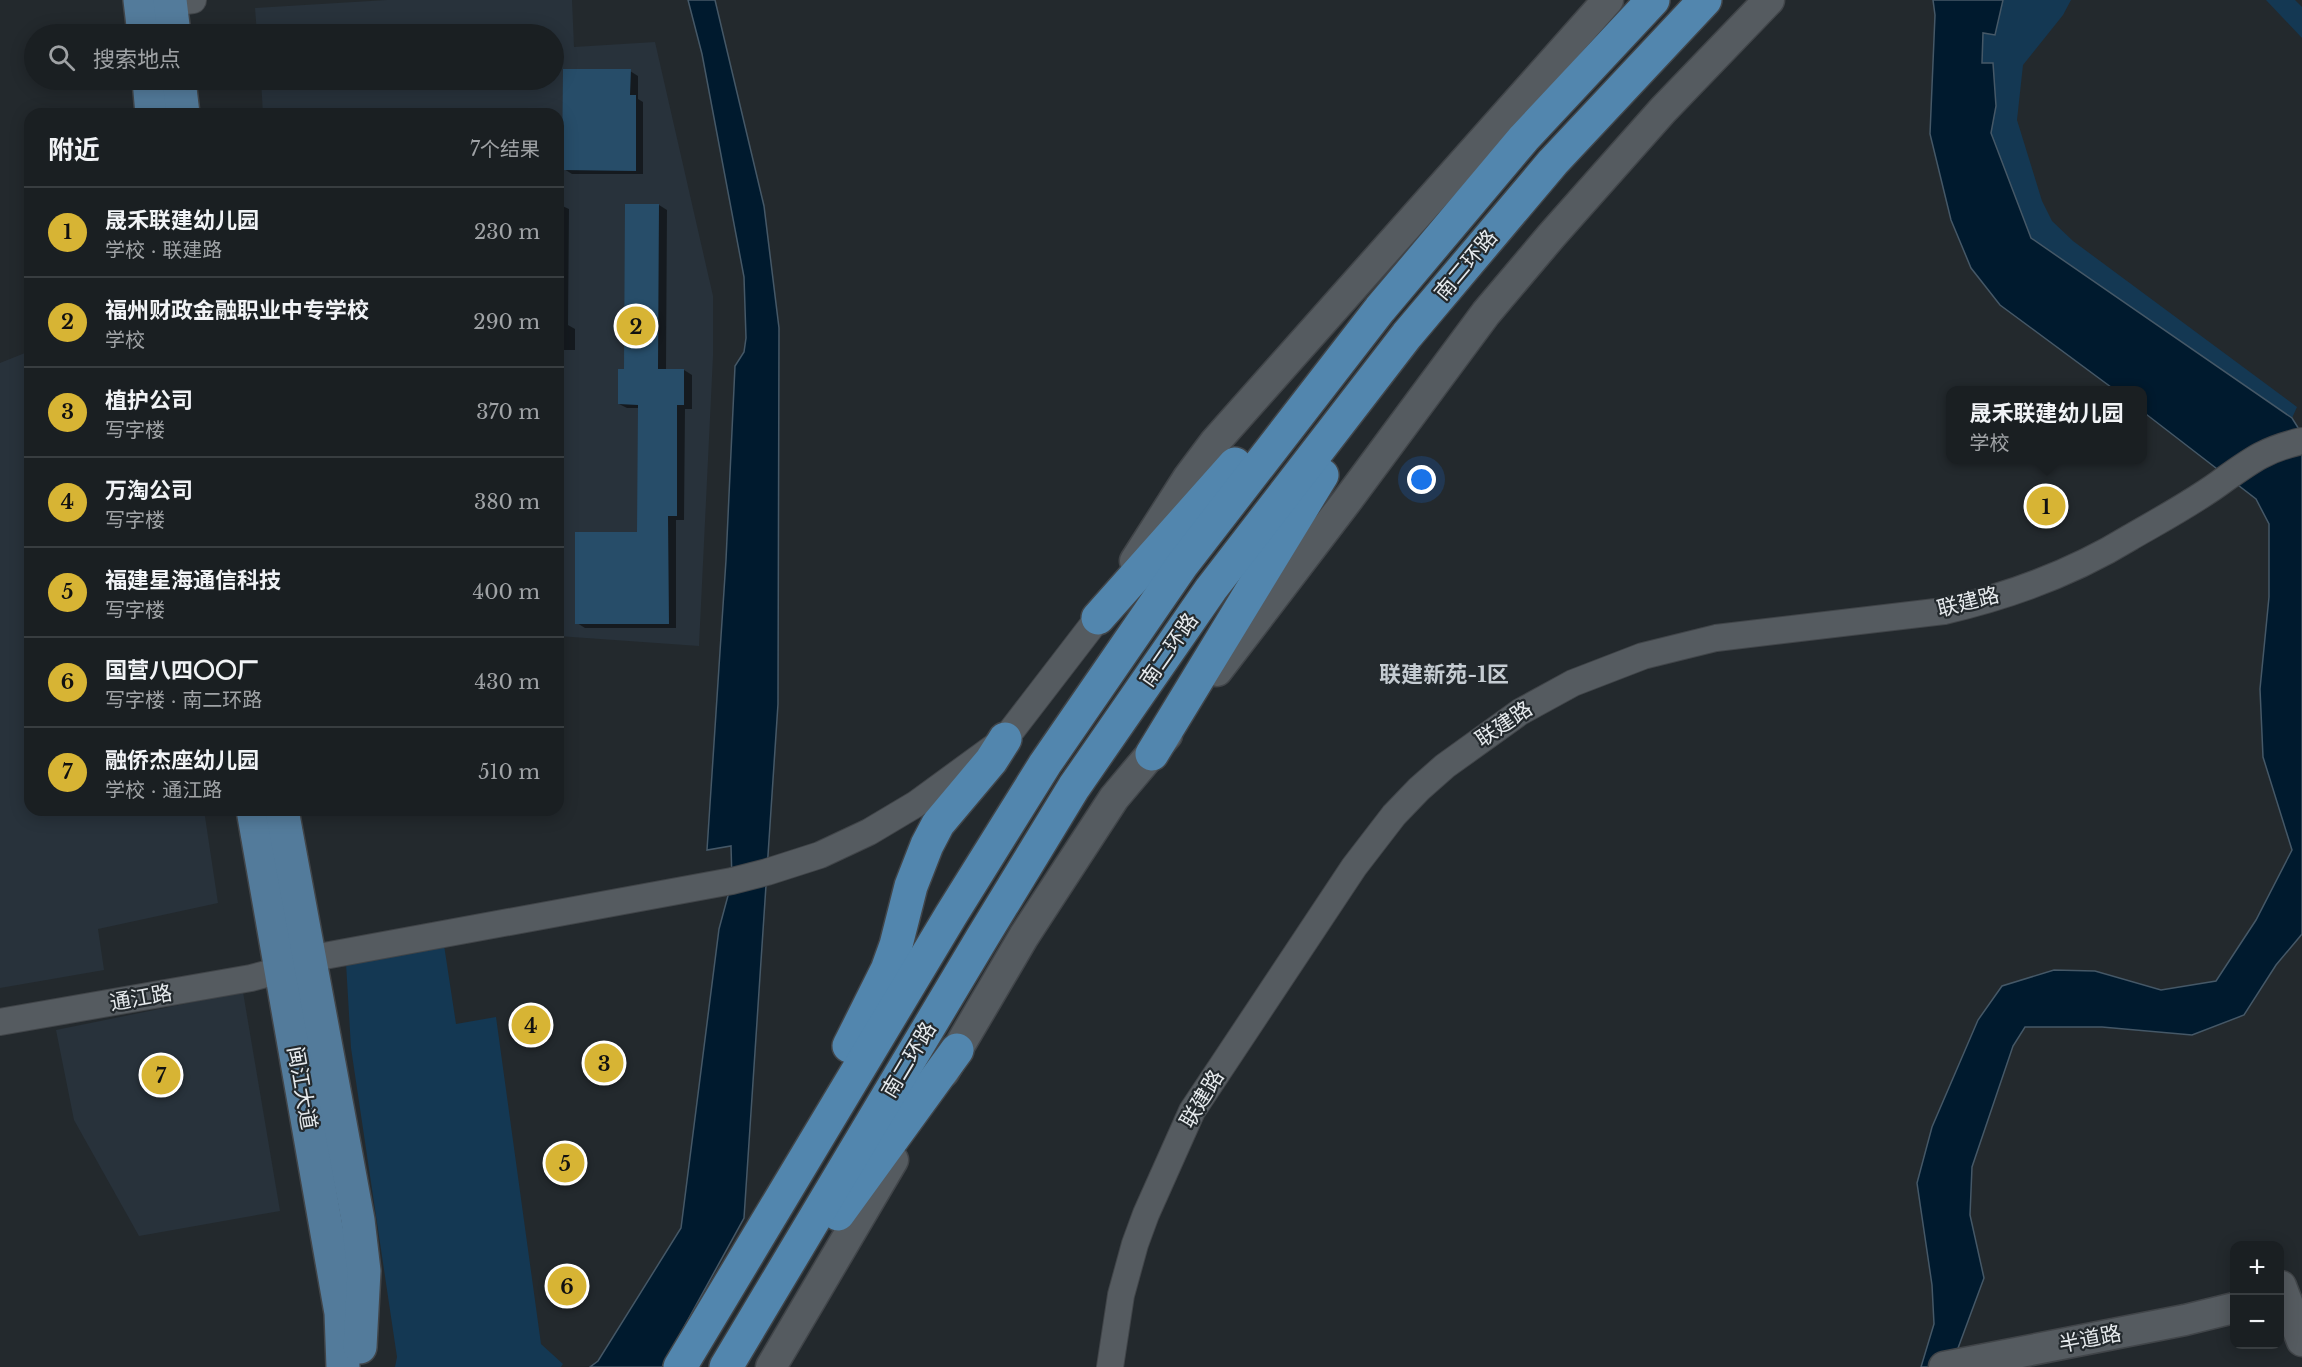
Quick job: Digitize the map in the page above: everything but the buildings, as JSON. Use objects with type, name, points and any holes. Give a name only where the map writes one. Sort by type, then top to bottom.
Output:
[{"type":"highway","name":"南二环路","points":[[680,1367],[1044,764],[1182,565],[1380,309],[1524,138],[1653,0]]},
{"type":"highway","name":"南二环路","points":[[726,1367],[1074,787],[1211,589],[1407,335],[1553,162],[1703,3]]},
{"type":"highway","points":[[1098,618],[1243,456],[1380,309]]},
{"type":"highway","points":[[1152,754],[1407,335]]},
{"type":"highway","points":[[740,1266],[808,1120],[887,970],[911,886],[927,844],[938,824],[991,761],[1005,739]]},
{"type":"highway","points":[[772,1290],[846,1204],[957,1050]]},
{"type":"main road","points":[[1098,618],[1188,478],[1215,442],[1608,0]]},
{"type":"main road","points":[[771,1367],[1024,936],[1114,798],[1152,754],[1346,502],[1486,313],[1663,110],[1769,0]]},
{"type":"main road","points":[[154,24],[169,8]]},
{"type":"main road","points":[[150,90],[151,108]]},
{"type":"main road","points":[[180,90],[182,108]]},
{"type":"main road","name":"闽江大道","points":[[255,816],[295,964],[358,1220],[364,1272],[360,1367]]},
{"type":"main road","name":"闽江大道","points":[[283,816],[295,964],[341,1313],[343,1367]]},
{"type":"main road","points":[[2292,1291],[2302,1341]]},
{"type":"main road","name":"半道路","points":[[1944,1367],[2230,1309]]},
{"type":"main road","name":"半道路","points":[[2046,1367],[2230,1330]]},
{"type":"street","name":"联建路","points":[[1110,1367],[1121,1295],[1132,1253],[1146,1214],[1192,1111],[1354,867],[1394,815],[1444,766],[1501,725],[1574,683],[1621,663],[1668,648],[1716,638],[1932,612],[1968,605],[2021,588],[2088,561],[2225,479],[2257,456],[2302,441]]},
{"type":"street","name":"通江路","points":[[0,1022],[251,978],[295,964],[732,881],[820,855],[893,819],[1005,739],[1098,618]]},
{"type":"shaded area","points":[[387,0],[572,0],[574,47],[655,42],[713,296],[713,356],[699,646],[564,636],[564,108],[263,108],[262,90],[564,90],[564,24],[256,24],[255,8]]},
{"type":"shaded area","points":[[688,0],[715,0],[764,206],[779,328],[778,704],[744,1218],[662,1367],[590,1367],[598,1361],[681,1228],[719,929],[732,881],[731,846],[707,850],[726,560],[735,366],[744,352],[746,338],[744,277],[702,54]]},
{"type":"shaded area","points":[[1933,0],[2003,0],[1995,35],[1983,33],[1982,63],[1993,63],[1996,106],[1991,133],[2031,238],[2292,418],[2302,434],[2302,934],[2276,965],[2244,1015],[2192,1035],[2102,1027],[2025,1027],[2013,1046],[1972,1167],[1970,1215],[1984,1278],[1951,1367],[1921,1367],[1934,1324],[1932,1285],[1917,1183],[1932,1127],[1978,1020],[2002,986],[2054,970],[2095,971],[2161,990],[2216,981],[2256,920],[2292,850],[2263,757],[2260,689],[2269,597],[2269,524],[2256,499],[2147,415],[2147,386],[2110,386],[2000,305],[1971,268],[1951,220],[1930,134],[1935,15]]},
{"type":"shaded area","points":[[2003,0],[2071,0],[2063,15],[2023,65],[2017,120],[2042,201],[2052,221],[2073,241],[2297,407],[2292,418],[2031,238],[1991,133],[1996,106],[1982,63],[1983,33],[1995,35]]},
{"type":"shaded area","points":[[2266,0],[2295,0],[2302,7],[2302,38]]},
{"type":"shaded area","points":[[24,353],[24,816],[205,816],[218,903],[98,929],[104,970],[0,988],[0,363]]},
{"type":"shaded area","points":[[444,945],[456,1024],[496,1017],[541,1344],[563,1364],[561,1367],[395,1367],[397,1357],[351,1048],[346,963]]},
{"type":"shaded area","points":[[243,992],[280,1211],[139,1236],[74,1120],[56,1030]]},
{"type":"place","name":"福州财政金融职业中专学校","points":[[636,326]]},
{"type":"place","name":"晟禾联建幼儿园","points":[[2046,506]]},
{"type":"place","name":"万淘公司","points":[[531,1025]]},
{"type":"place","name":"植护公司","points":[[604,1063]]},
{"type":"place","name":"融侨杰座幼儿园","points":[[161,1075]]},
{"type":"place","name":"福建星海通信科技","points":[[565,1163]]},
{"type":"place","name":"国营八四〇〇厂","points":[[567,1286]]},
{"type":"district","name":"联建新苑-1区","points":[[1444,674]]}]
